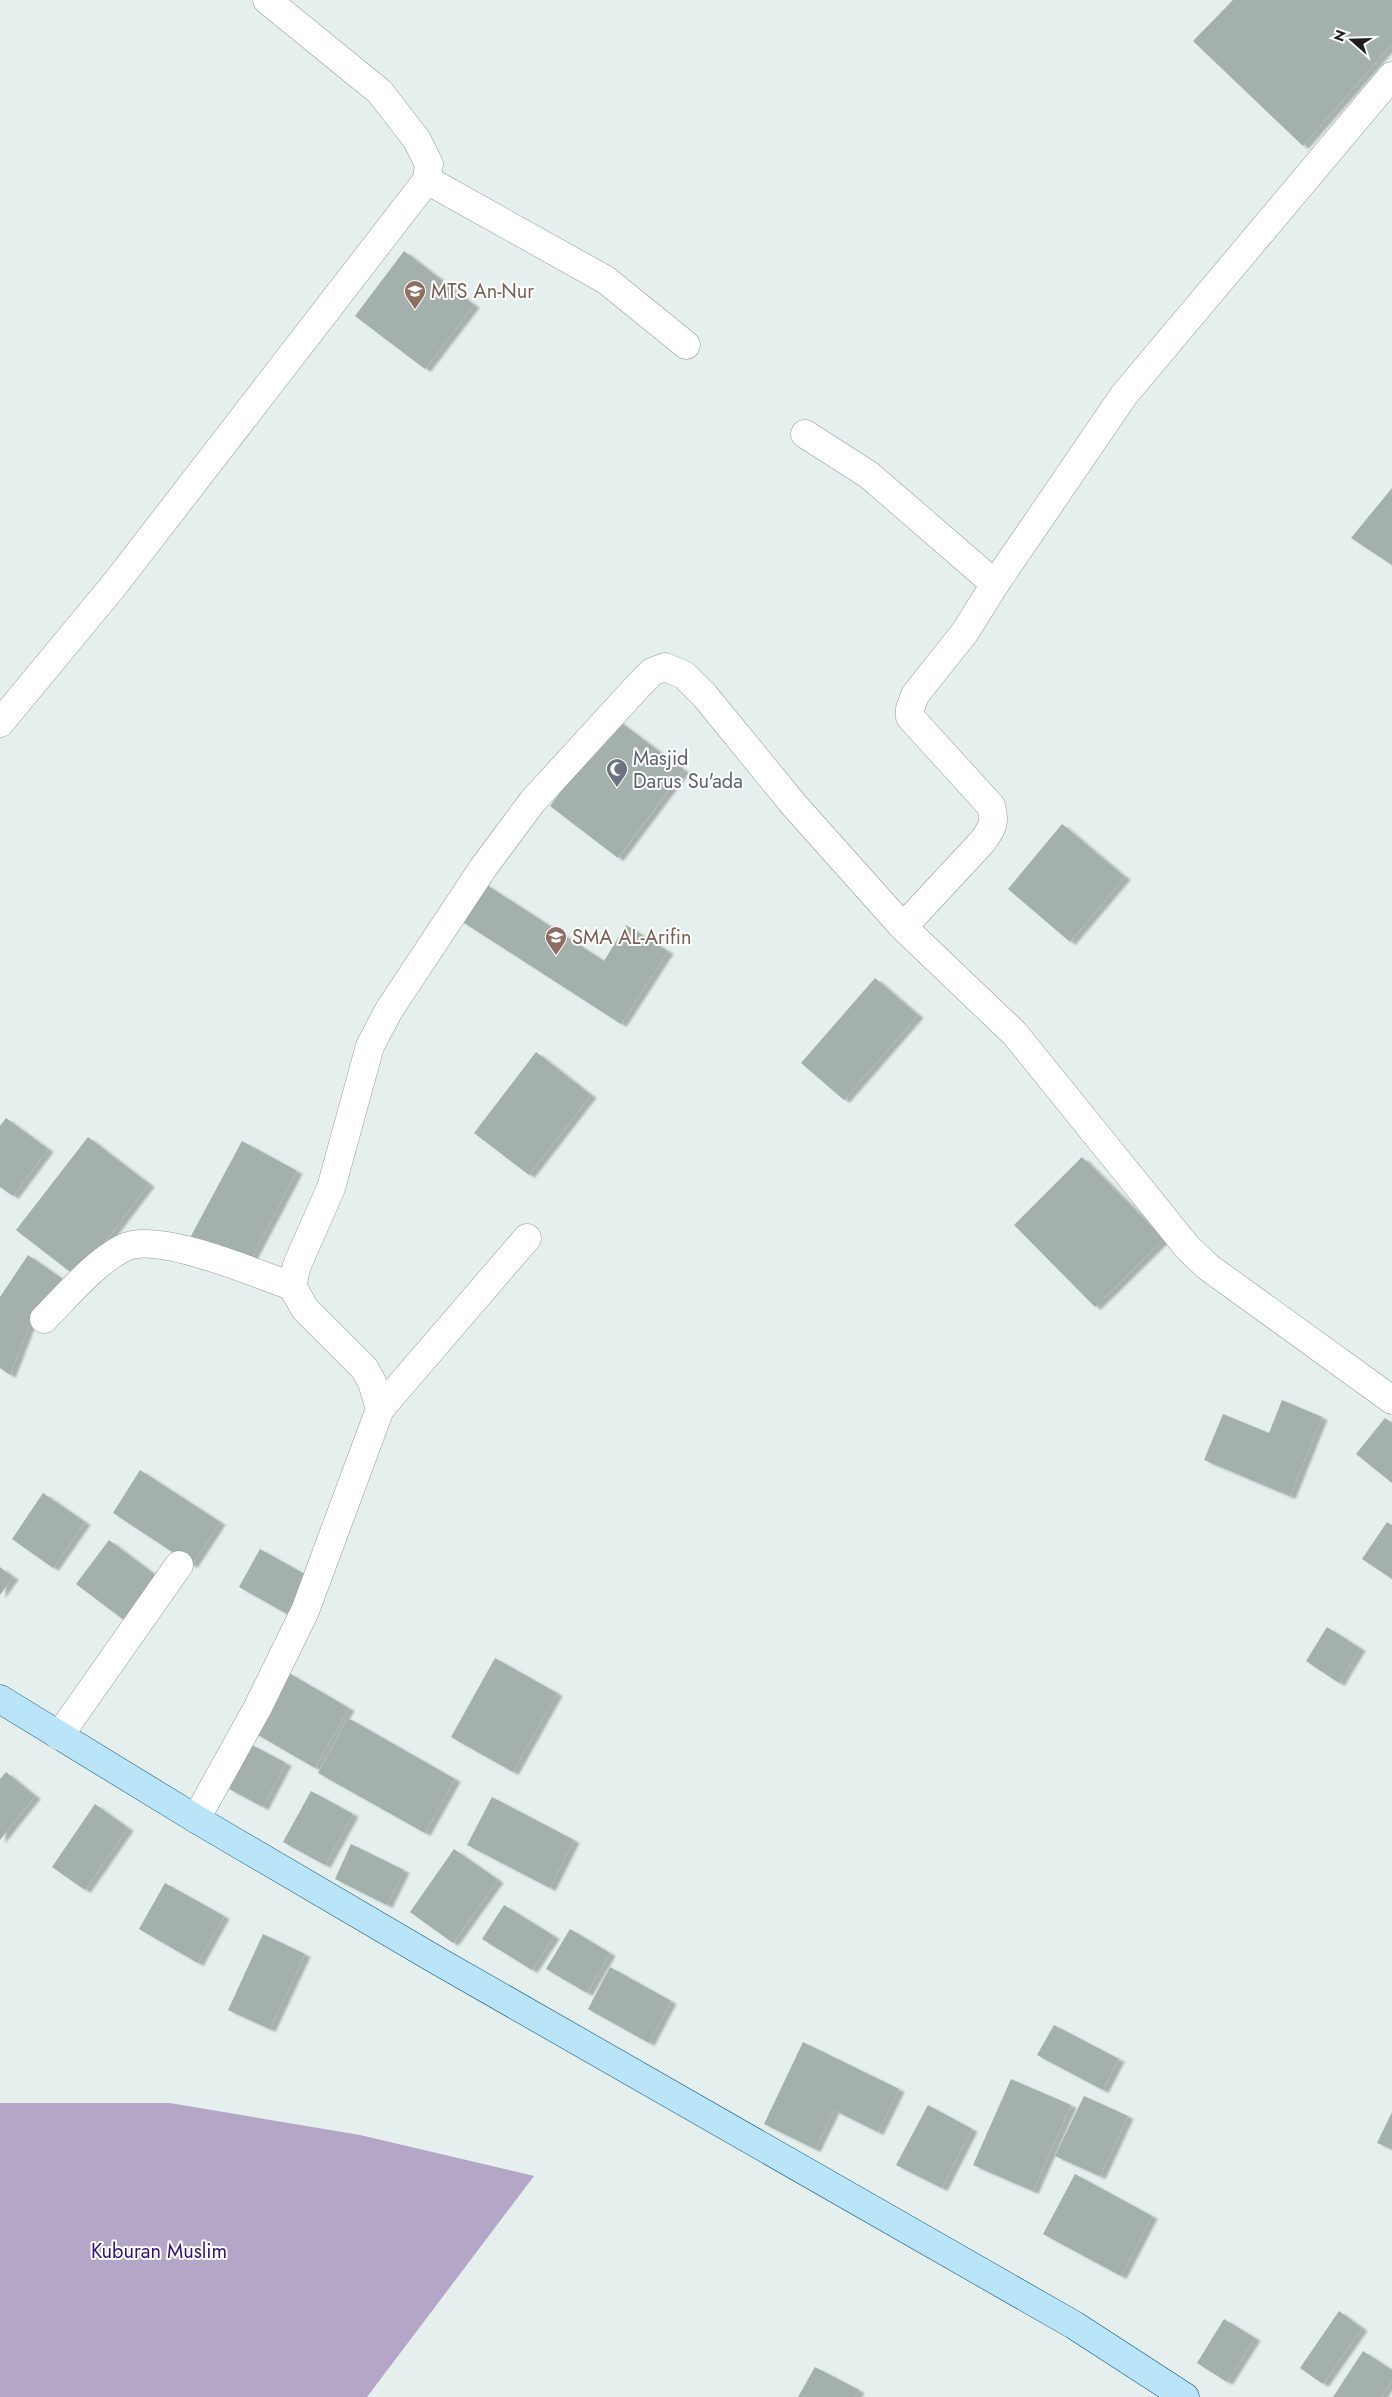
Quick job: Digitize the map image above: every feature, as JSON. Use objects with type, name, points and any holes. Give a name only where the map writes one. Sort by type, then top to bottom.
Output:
[{"type":"street","points":[[0,723],[115,584],[428,180],[428,164],[417,140],[380,92],[267,0]]},
{"type":"street","points":[[903,927],[983,841],[994,826],[994,815],[990,806],[910,718],[910,709],[915,695],[966,632],[995,584],[1124,395],[1392,76]]},
{"type":"street","points":[[428,180],[606,280],[686,345]]},
{"type":"street","points":[[805,434],[869,474],[995,584]]},
{"type":"street","points":[[292,1286],[297,1265],[332,1188],[370,1046],[389,1010],[483,868],[532,802],[652,672],[665,667],[684,675],[698,689],[794,805],[903,927],[1015,1034],[1188,1248],[1208,1266],[1392,1400]]},
{"type":"street","points":[[196,1818],[258,1707],[305,1610],[380,1409],[527,1238]]},
{"type":"street","points":[[44,1319],[106,1258],[126,1246],[154,1243],[196,1253],[292,1286],[305,1309],[364,1368],[372,1382],[380,1409]]},
{"type":"street","points":[[59,1736],[179,1565]]},
{"type":"street","points":[[0,1699],[196,1818],[455,1971],[1074,2325],[1185,2397]]},
{"type":"green space","name":"Kuburan Muslim","points":[[0,2103],[170,2103],[360,2135],[534,2176],[367,2397],[0,2397]]},
{"type":"building","points":[[1233,0],[1392,0],[1392,44],[1303,146],[1193,41]]},
{"type":"building","name":"MTS An-Nur","points":[[404,251],[474,305],[425,369],[355,316]]},
{"type":"building","points":[[1392,488],[1392,565],[1351,538]]},
{"type":"building","name":"Masjid Darus Su'ada","points":[[616,719],[684,770],[618,858],[550,806]]},
{"type":"building","points":[[1062,824],[1125,877],[1070,942],[1008,889]]},
{"type":"building","name":"SMA AL-Arifin","points":[[482,882],[604,961],[626,925],[668,951],[621,1024],[458,919]]},
{"type":"building","points":[[875,978],[918,1015],[844,1100],[801,1063]]},
{"type":"building","points":[[536,1052],[591,1095],[529,1175],[474,1133]]},
{"type":"building","points":[[6,1118],[48,1149],[13,1196],[0,1187],[0,1126]]},
{"type":"building","points":[[88,1137],[149,1184],[78,1278],[16,1230]]},
{"type":"building","points":[[242,1141],[297,1171],[247,1266],[191,1236]]},
{"type":"building","points":[[1082,1157],[1164,1239],[1095,1307],[1014,1225]]},
{"type":"building","points":[[28,1255],[71,1285],[31,1321],[10,1375],[0,1368],[0,1297]]},
{"type":"building","points":[[1282,1400],[1322,1417],[1290,1496],[1204,1460],[1223,1414],[1269,1433]]},
{"type":"building","points":[[1385,1418],[1392,1423],[1392,1483],[1356,1454]]},
{"type":"building","points":[[140,1470],[220,1522],[192,1565],[113,1513]]},
{"type":"building","points":[[43,1493],[85,1522],[53,1568],[12,1539]]},
{"type":"building","points":[[1387,1522],[1392,1525],[1392,1579],[1362,1559]]},
{"type":"building","points":[[109,1540],[158,1577],[125,1621],[76,1584]]},
{"type":"building","points":[[260,1549],[308,1576],[287,1614],[239,1587]]},
{"type":"building","points":[[0,1567],[13,1577],[0,1595]]},
{"type":"building","points":[[1327,1627],[1360,1648],[1339,1683],[1306,1661]]},
{"type":"building","points":[[495,1658],[557,1693],[513,1772],[451,1737]]},
{"type":"building","points":[[287,1672],[349,1708],[315,1768],[253,1732]]},
{"type":"building","points":[[348,1718],[455,1779],[425,1833],[318,1773]]},
{"type":"building","points":[[252,1745],[286,1763],[263,1807],[229,1789]]},
{"type":"building","points":[[6,1772],[35,1796],[0,1840],[0,1779]]},
{"type":"building","points":[[311,1791],[353,1814],[325,1865],[283,1842]]},
{"type":"building","points":[[492,1797],[574,1840],[550,1888],[467,1845]]},
{"type":"building","points":[[95,1804],[128,1828],[85,1890],[52,1867]]},
{"type":"building","points":[[351,1844],[404,1870],[387,1905],[335,1879]]},
{"type":"building","points":[[454,1849],[498,1880],[453,1943],[410,1912]]},
{"type":"building","points":[[165,1883],[224,1916],[198,1963],[139,1929]]},
{"type":"building","points":[[504,1905],[554,1936],[532,1970],[482,1939]]},
{"type":"building","points":[[570,1929],[610,1953],[587,1993],[546,1969]]},
{"type":"building","points":[[263,1934],[305,1954],[270,2029],[228,2010]]},
{"type":"building","points":[[610,1967],[671,2001],[649,2043],[588,2009]]},
{"type":"building","points":[[1054,2025],[1119,2059],[1103,2090],[1037,2055]]},
{"type":"building","points":[[803,2042],[899,2089],[878,2132],[834,2110],[815,2149],[764,2124]]},
{"type":"building","points":[[1011,2079],[1071,2105],[1033,2191],[973,2165]]},
{"type":"building","points":[[1084,2096],[1128,2116],[1100,2176],[1055,2156]]},
{"type":"building","points":[[928,2105],[972,2129],[942,2188],[896,2165]]},
{"type":"building","points":[[1392,2112],[1392,2149],[1377,2143]]},
{"type":"building","points":[[1075,2174],[1152,2216],[1121,2276],[1043,2234]]},
{"type":"building","points":[[1339,2311],[1362,2328],[1323,2384],[1300,2368]]},
{"type":"building","points":[[1224,2319],[1255,2338],[1227,2382],[1197,2363]]},
{"type":"building","points":[[1363,2351],[1392,2370],[1392,2380],[1381,2397],[1333,2397]]},
{"type":"building","points":[[815,2367],[859,2390],[855,2397],[798,2397]]},
{"type":"place","name":"MTS An-Nur","points":[[415,310]]},
{"type":"place","name":"Masjid Darus Su'ada","points":[[617,788]]},
{"type":"place","name":"SMA AL-Arifin","points":[[556,956]]}]
